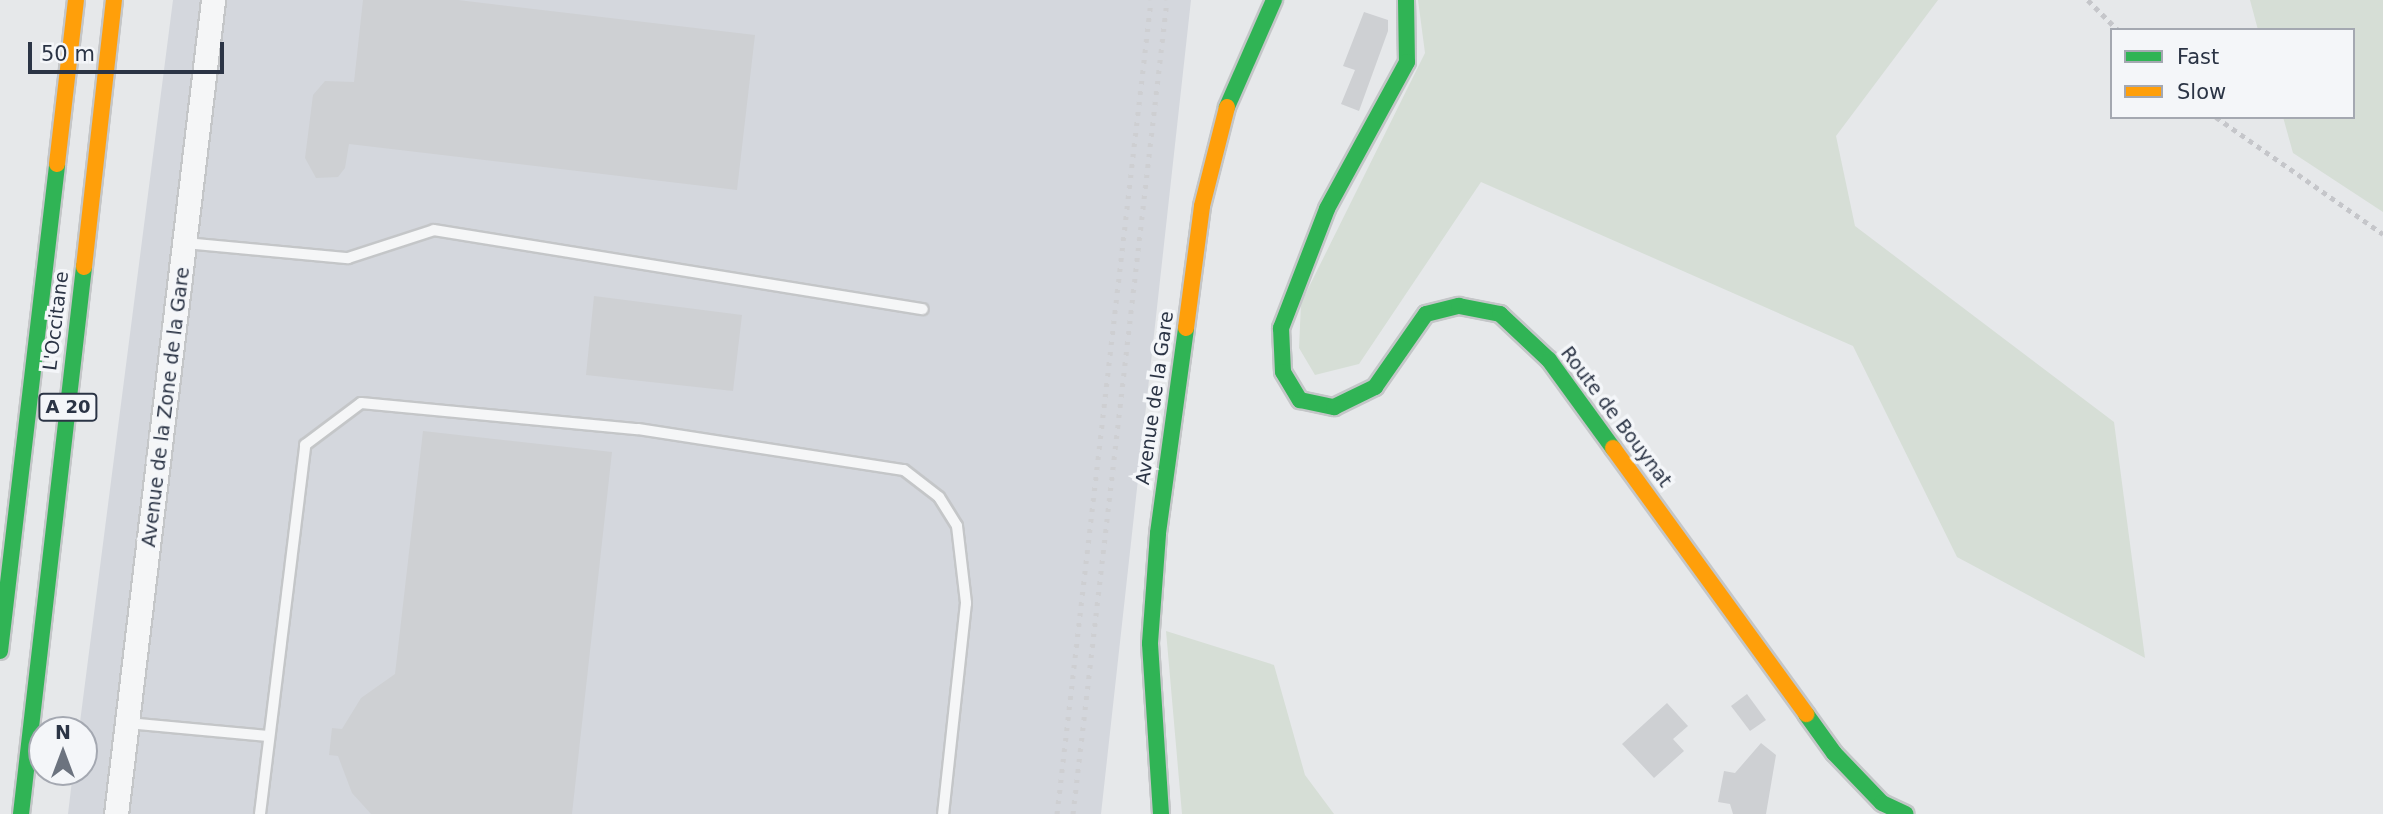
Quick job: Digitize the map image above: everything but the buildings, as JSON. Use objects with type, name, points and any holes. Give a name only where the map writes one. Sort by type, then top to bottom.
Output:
[{"type":"main road","name":"L'Occitane","points":[[0,651],[76,0]]},
{"type":"main road","name":"L'Occitane","points":[[21,814],[114,0]]},
{"type":"main road","name":"Avenue de la Gare","points":[[1161,814],[1151,657],[1153,602],[1158,533],[1202,206],[1216,137],[1248,51],[1274,0]]},
{"type":"main road","name":"Route de Bouynat","points":[[1406,0],[1407,62],[1327,209],[1281,328],[1283,372],[1300,400],[1334,407],[1375,387],[1426,314],[1459,306],[1500,314],[1549,360],[1876,809],[1906,814]]},
{"type":"street","name":"Avenue de la Zone de la Gare","points":[[116,814],[213,0]]},
{"type":"lane","points":[[185,243],[348,258],[434,230],[923,309]]},
{"type":"lane","points":[[260,814],[305,445],[361,403],[638,429],[904,470],[939,497],[957,526],[966,603],[943,814]]},
{"type":"lane","points":[[127,723],[268,736]]},
{"type":"path","points":[[2088,0],[2116,28]]},
{"type":"path","points":[[2219,119],[2383,233]]},
{"type":"shaded area","points":[[173,0],[1191,0],[1101,814],[68,814],[71,786],[98,786],[98,716],[81,716]]},
{"type":"shaded area","points":[[1418,0],[1938,0],[1836,136],[1855,226],[2114,422],[2145,658],[1957,557],[1853,346],[1481,182],[1359,364],[1315,375],[1299,348],[1301,303],[1425,53]]},
{"type":"shaded area","points":[[2250,0],[2383,0],[2383,212],[2293,153],[2284,119],[2355,119],[2355,28],[2257,28]]},
{"type":"shaded area","points":[[1166,631],[1274,665],[1305,775],[1334,814],[1182,814]]},
{"type":"railway","points":[[1057,814],[1151,0]]},
{"type":"railway","points":[[1073,814],[1167,0]]},
{"type":"traffic: fast","points":[[1227,107],[1274,0]]},
{"type":"traffic: fast","points":[[1406,0],[1407,62],[1327,209],[1281,328],[1283,372],[1300,400],[1334,407],[1375,387],[1426,314],[1459,306],[1500,314],[1549,360],[1613,448]]},
{"type":"traffic: fast","points":[[0,651],[57,164]]},
{"type":"traffic: fast","points":[[21,814],[84,267]]},
{"type":"traffic: fast","points":[[1161,814],[1150,643],[1158,533],[1186,328]]},
{"type":"traffic: fast","points":[[1806,714],[1834,753],[1882,803],[1906,814]]},
{"type":"traffic: slow","points":[[57,164],[76,0]]},
{"type":"traffic: slow","points":[[84,267],[114,0]]},
{"type":"traffic: slow","points":[[1186,328],[1202,206],[1227,107]]},
{"type":"traffic: slow","points":[[1613,448],[1806,714]]}]
